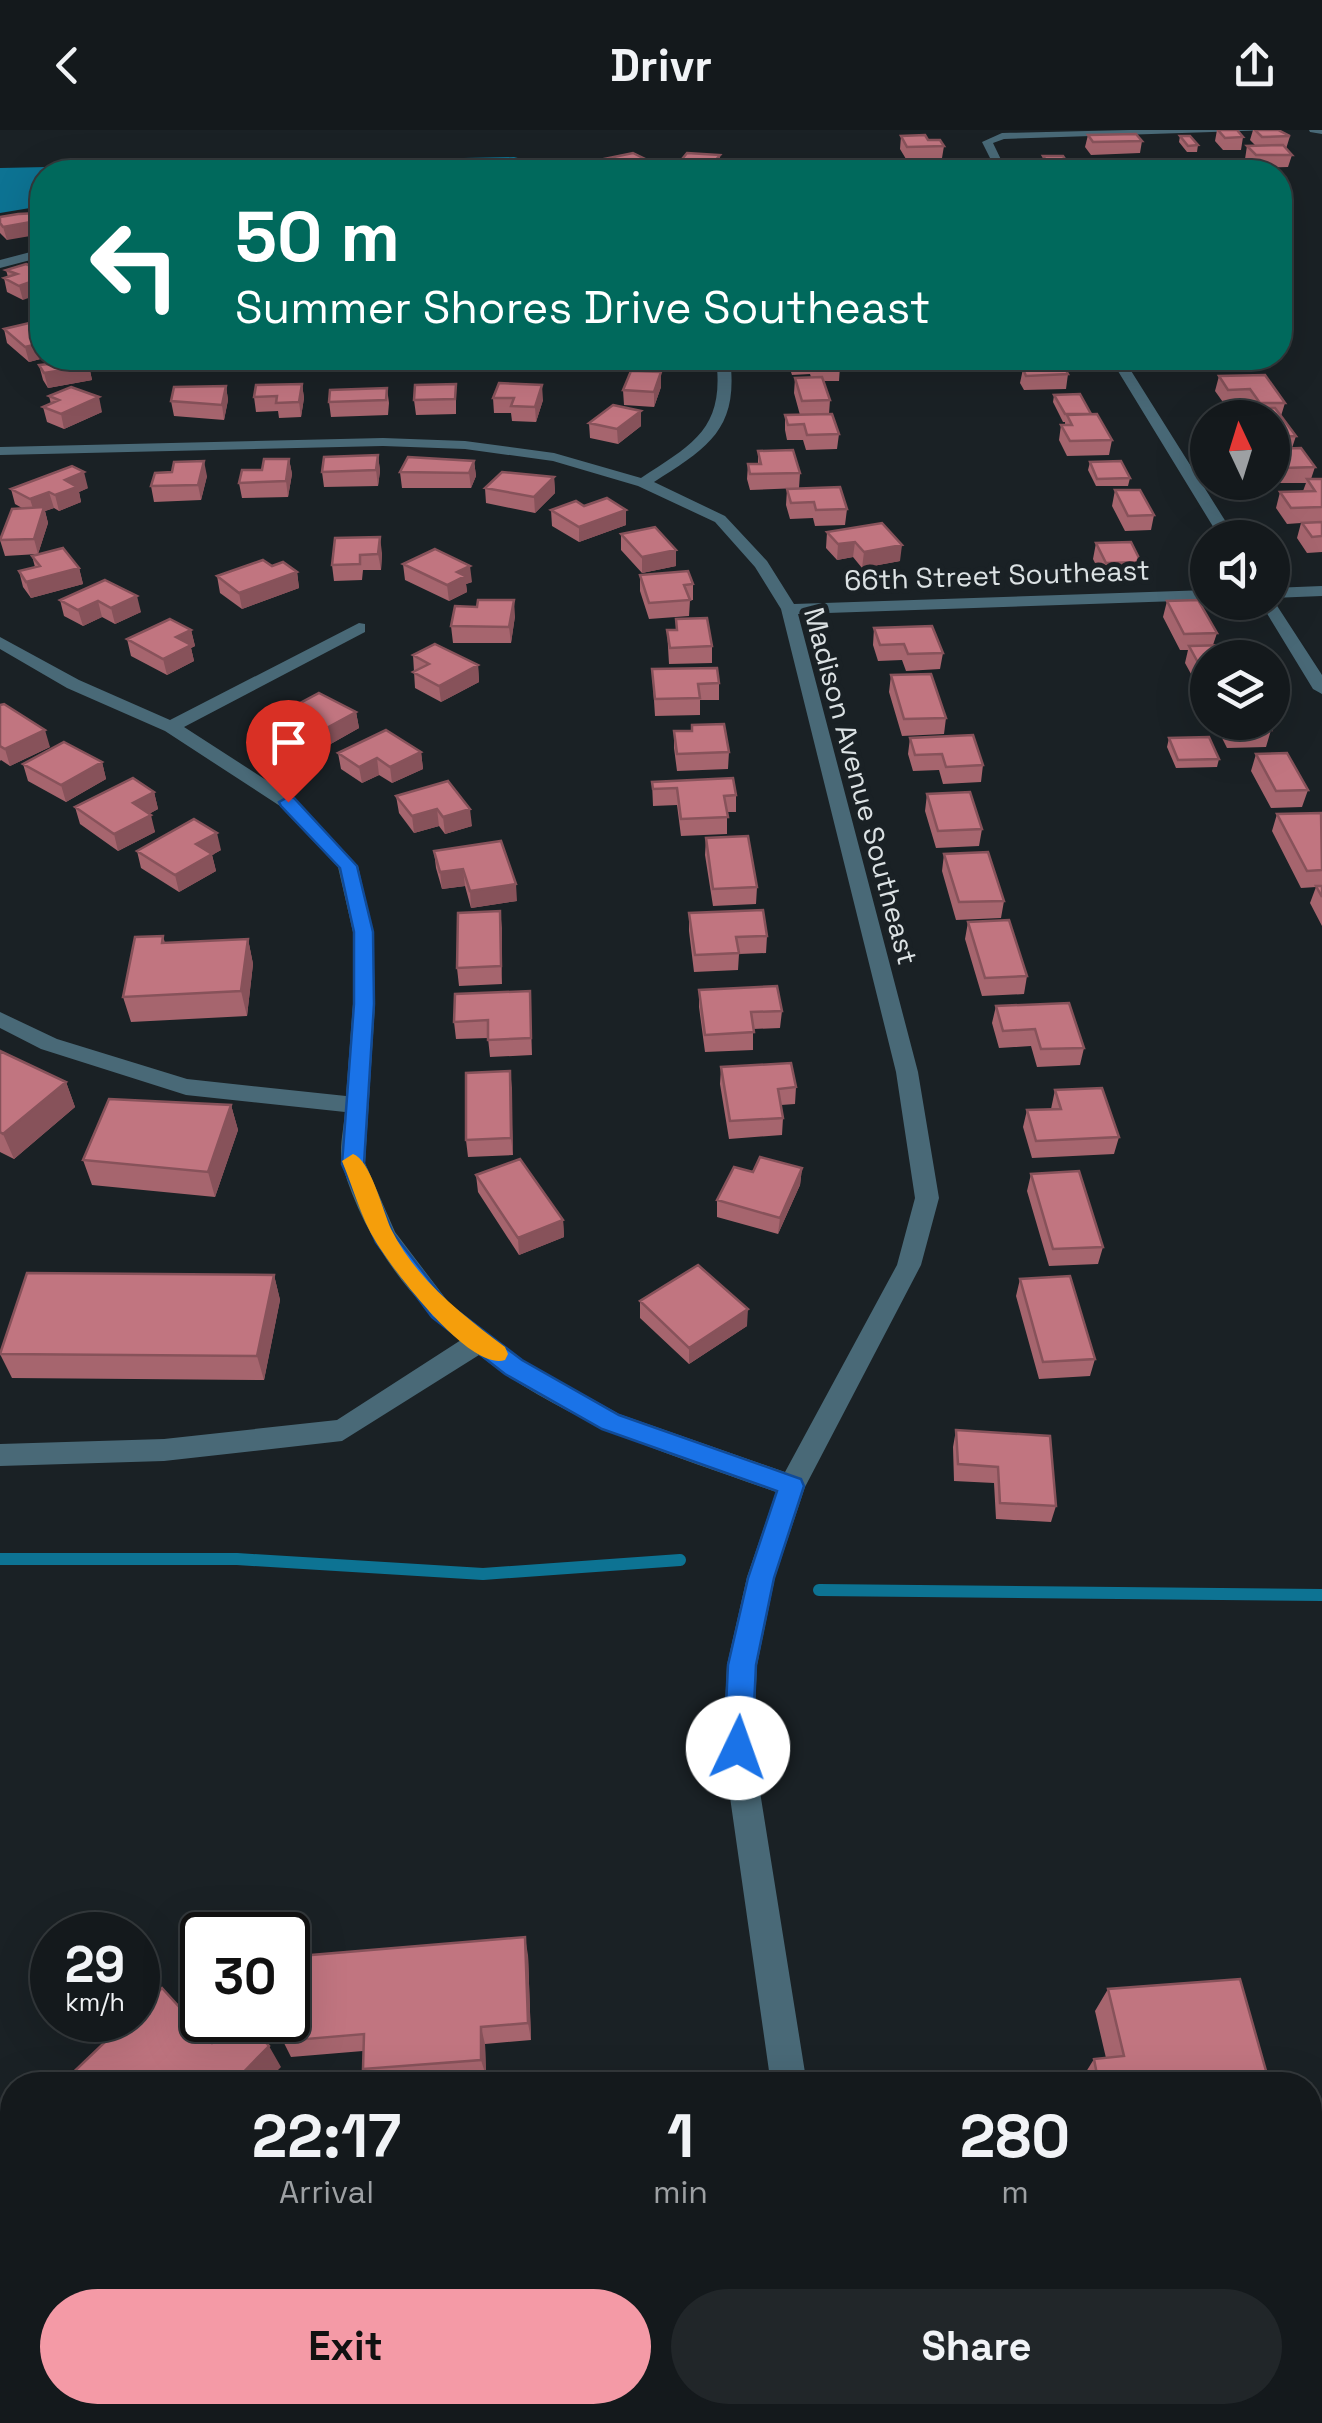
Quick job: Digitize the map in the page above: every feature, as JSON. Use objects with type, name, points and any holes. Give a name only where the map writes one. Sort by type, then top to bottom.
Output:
[{"type":"street","points":[[995,160],[987,147],[991,138],[1268,130]]},
{"type":"street","points":[[1314,130],[1322,130]]},
{"type":"street","points":[[0,264],[30,256]]},
{"type":"street","points":[[642,483],[704,443],[728,403],[724,370]]},
{"type":"street","points":[[1124,370],[1217,520]]},
{"type":"street","name":"Madison Avenue Southeast","points":[[0,451],[364,442],[466,445],[554,456],[642,483],[720,518],[761,564],[789,609],[907,1072],[927,1198],[909,1265],[792,1486],[761,1578],[742,1665],[738,1748],[788,2072]]},
{"type":"street","points":[[1290,591],[1322,590]]},
{"type":"street","name":"66th Street Southeast","points":[[789,609],[1190,596]]},
{"type":"street","points":[[1279,620],[1322,689]]},
{"type":"street","points":[[171,727],[359,628]]},
{"type":"street","points":[[0,642],[72,684],[171,727],[288,802],[348,866],[364,932],[364,1004],[353,1164],[384,1236],[440,1310],[513,1367],[610,1422],[792,1486]]},
{"type":"street","points":[[0,1019],[49,1044],[186,1087],[357,1106]]},
{"type":"street","points":[[0,1454],[164,1450],[342,1430],[480,1341]]},
{"type":"water","points":[[514,157],[525,160],[374,160]]},
{"type":"water","points":[[30,167],[30,208],[0,213],[0,168]]},
{"type":"building","points":[[1218,130],[1237,130],[1243,137],[1225,138]]},
{"type":"building","points":[[1255,130],[1278,130],[1290,136],[1262,137]]},
{"type":"building","points":[[1136,134],[1142,141],[1093,142],[1088,135]]},
{"type":"building","points":[[925,135],[928,140],[940,140],[944,146],[907,147],[901,136]]},
{"type":"building","points":[[1180,136],[1190,136],[1198,145],[1188,146]]},
{"type":"building","points":[[1283,145],[1292,155],[1256,155],[1247,146]]},
{"type":"building","points":[[633,153],[645,159],[606,160]]},
{"type":"building","points":[[687,153],[720,155],[716,160],[681,160]]},
{"type":"building","points":[[1043,156],[1063,156],[1066,160],[1046,160]]},
{"type":"building","points":[[30,213],[30,222],[3,227],[0,223],[0,217]]},
{"type":"building","points":[[30,266],[30,282],[19,286],[4,278],[17,274],[6,270]]},
{"type":"building","points":[[29,323],[30,346],[25,347],[4,329]]},
{"type":"building","points":[[1023,370],[1066,370],[1068,374],[1026,376]]},
{"type":"building","points":[[631,371],[661,372],[654,392],[623,390]]},
{"type":"building","points":[[1265,375],[1283,400],[1258,400],[1250,389],[1228,390],[1219,376]]},
{"type":"building","points":[[822,377],[830,400],[802,401],[795,378]]},
{"type":"building","points":[[499,383],[542,385],[535,407],[511,406],[514,398],[493,398]]},
{"type":"building","points":[[302,384],[299,402],[276,403],[277,396],[254,397],[256,385]]},
{"type":"building","points":[[456,384],[455,399],[414,400],[415,385]]},
{"type":"building","points":[[226,386],[222,405],[171,401],[174,387]]},
{"type":"building","points":[[71,387],[99,397],[61,414],[43,407],[59,400],[49,396]]},
{"type":"building","points":[[387,388],[386,400],[329,402],[330,390]]},
{"type":"building","points":[[1080,394],[1091,414],[1065,414],[1054,395]]},
{"type":"building","points":[[613,405],[641,411],[617,429],[589,423]]},
{"type":"building","points":[[832,414],[839,434],[807,435],[804,424],[788,425],[785,415]]},
{"type":"building","points":[[1097,414],[1112,440],[1070,441],[1061,425],[1072,425],[1067,415]]},
{"type":"building","points":[[1290,448],[1301,448],[1315,467],[1290,468]]},
{"type":"building","points":[[793,450],[800,473],[750,474],[748,464],[761,464],[758,451]]},
{"type":"building","points":[[378,455],[376,470],[322,472],[324,457]]},
{"type":"building","points":[[408,457],[474,461],[469,473],[400,472]]},
{"type":"building","points":[[264,459],[289,459],[286,481],[239,483],[242,470],[262,470]]},
{"type":"building","points":[[204,461],[198,485],[151,486],[155,473],[172,472],[174,462]]},
{"type":"building","points":[[1121,461],[1130,478],[1097,479],[1090,462]]},
{"type":"building","points":[[72,466],[84,472],[65,480],[77,487],[30,499],[11,489]]},
{"type":"building","points":[[502,472],[554,477],[534,497],[485,488]]},
{"type":"building","points":[[1307,479],[1322,479],[1322,507],[1291,508],[1286,500],[1290,500],[1290,492],[1315,491]]},
{"type":"building","points":[[840,487],[847,509],[816,510],[814,502],[791,503],[787,489]]},
{"type":"building","points":[[1115,490],[1140,490],[1154,515],[1128,516]]},
{"type":"building","points":[[607,498],[626,510],[579,527],[551,510],[576,501],[584,506]]},
{"type":"building","points":[[44,507],[34,539],[0,540],[12,509]]},
{"type":"building","points":[[1322,522],[1322,536],[1312,537],[1302,523]]},
{"type":"building","points":[[882,523],[902,545],[864,552],[855,542],[838,544],[827,532]]},
{"type":"building","points":[[655,527],[676,550],[642,557],[621,534]]},
{"type":"building","points":[[380,537],[378,554],[360,555],[360,564],[332,565],[335,538]]},
{"type":"building","points":[[1131,542],[1141,562],[1106,563],[1096,543]]},
{"type":"building","points":[[63,548],[79,568],[26,582],[19,571],[40,566],[32,556]]},
{"type":"building","points":[[435,549],[470,566],[457,572],[465,576],[447,585],[403,564]]},
{"type":"building","points":[[263,560],[272,566],[283,562],[297,572],[239,593],[217,576]]},
{"type":"building","points":[[688,571],[693,584],[684,585],[690,600],[649,603],[640,575]]},
{"type":"building","points":[[105,580],[137,596],[111,608],[98,601],[78,610],[60,600]]},
{"type":"building","points":[[478,600],[514,600],[509,627],[451,626],[455,606],[477,607]]},
{"type":"building","points":[[1190,600],[1190,620],[1210,620],[1217,633],[1184,634],[1167,601]]},
{"type":"building","points":[[707,618],[712,646],[670,648],[667,630],[677,630],[676,619]]},
{"type":"building","points":[[170,619],[191,630],[176,637],[191,645],[163,659],[127,639]]},
{"type":"building","points":[[932,626],[943,653],[908,654],[904,644],[880,645],[874,628]]},
{"type":"building","points":[[435,644],[478,665],[439,686],[413,672],[429,664],[413,655]]},
{"type":"building","points":[[717,668],[719,683],[698,684],[700,698],[655,699],[652,669]]},
{"type":"building","points":[[931,674],[946,718],[904,719],[891,675]]},
{"type":"building","points":[[319,693],[356,712],[310,737],[284,723],[302,713],[291,708]]},
{"type":"building","points":[[0,705],[45,730],[5,749],[0,746]]},
{"type":"building","points":[[724,724],[729,752],[677,754],[674,731],[692,731],[692,725]]},
{"type":"building","points":[[386,730],[421,752],[390,767],[377,758],[359,767],[338,753]]},
{"type":"building","points":[[973,735],[983,765],[946,767],[942,754],[915,755],[910,738]]},
{"type":"building","points":[[1169,738],[1210,740],[1219,759],[1178,760]]},
{"type":"building","points":[[64,742],[102,762],[61,785],[23,764]]},
{"type":"building","points":[[1287,753],[1308,790],[1276,791],[1256,754]]},
{"type":"building","points":[[133,778],[154,792],[133,803],[151,815],[114,834],[75,807]]},
{"type":"building","points":[[733,778],[736,795],[724,796],[728,817],[681,819],[677,788],[653,789],[652,782]]},
{"type":"building","points":[[448,781],[470,809],[443,817],[437,809],[412,816],[396,796]]},
{"type":"building","points":[[970,792],[982,829],[938,831],[927,794]]},
{"type":"building","points":[[1321,813],[1322,870],[1307,871],[1277,814]]},
{"type":"building","points":[[194,819],[217,833],[196,844],[212,854],[175,875],[137,851]]},
{"type":"building","points":[[748,836],[757,887],[713,889],[706,838]]},
{"type":"building","points":[[501,841],[516,884],[470,891],[463,869],[440,872],[434,851]]},
{"type":"building","points":[[988,852],[1004,901],[959,902],[944,854]]},
{"type":"building","points":[[763,910],[767,936],[736,937],[739,953],[695,955],[689,913]]},
{"type":"building","points":[[500,911],[501,966],[457,968],[458,913]]},
{"type":"building","points":[[1009,920],[1027,976],[985,978],[968,922]]},
{"type":"building","points":[[163,936],[162,943],[248,939],[241,991],[123,997],[135,937]]},
{"type":"building","points":[[777,986],[782,1011],[751,1012],[754,1032],[705,1035],[699,990]]},
{"type":"building","points":[[530,991],[531,1038],[488,1040],[488,1020],[454,1022],[455,994]]},
{"type":"building","points":[[1069,1003],[1084,1048],[1041,1049],[1035,1029],[1003,1031],[996,1006]]},
{"type":"building","points":[[0,1051],[66,1082],[3,1134],[0,1132]]},
{"type":"building","points":[[791,1063],[796,1087],[778,1089],[783,1118],[730,1121],[721,1067]]},
{"type":"building","points":[[510,1071],[511,1138],[466,1140],[466,1073]]},
{"type":"building","points":[[1102,1088],[1119,1137],[1036,1141],[1027,1110],[1061,1109],[1055,1090]]},
{"type":"building","points":[[109,1099],[231,1105],[208,1172],[83,1160]]},
{"type":"building","points":[[760,1157],[802,1168],[780,1218],[717,1200],[734,1167],[753,1172]]},
{"type":"building","points":[[520,1159],[563,1220],[518,1238],[476,1175]]},
{"type":"building","points":[[1079,1171],[1103,1247],[1053,1249],[1031,1174]]},
{"type":"building","points":[[698,1265],[748,1309],[689,1348],[640,1301]]},
{"type":"building","points":[[27,1273],[274,1275],[257,1356],[0,1354]]},
{"type":"building","points":[[1070,1276],[1095,1359],[1043,1362],[1020,1279]]},
{"type":"building","points":[[956,1430],[1050,1436],[1056,1506],[1000,1503],[998,1467],[958,1464]]},
{"type":"building","points":[[525,1937],[528,2023],[481,2027],[481,2060],[363,2069],[364,2034],[310,2039],[310,1955]]},
{"type":"building","points":[[1240,1979],[1266,2072],[1096,2072],[1094,2059],[1124,2056],[1108,1989]]},
{"type":"building","points":[[162,1988],[180,2008],[180,2042],[265,2042],[269,2046],[244,2072],[74,2072],[105,2042],[160,2042]]},
{"type":"waterway","points":[[0,1559],[237,1559],[483,1574],[680,1560]]},
{"type":"waterway","points":[[819,1590],[1322,1595]]},
{"type":"slow traffic","points":[[353,1161],[384,1236],[440,1310],[496,1354]]},
{"type":"route","points":[[288,802],[348,866],[364,932],[364,1004],[353,1164],[384,1236],[440,1310],[513,1367],[610,1422],[792,1486],[761,1578],[742,1665],[738,1748]]}]
